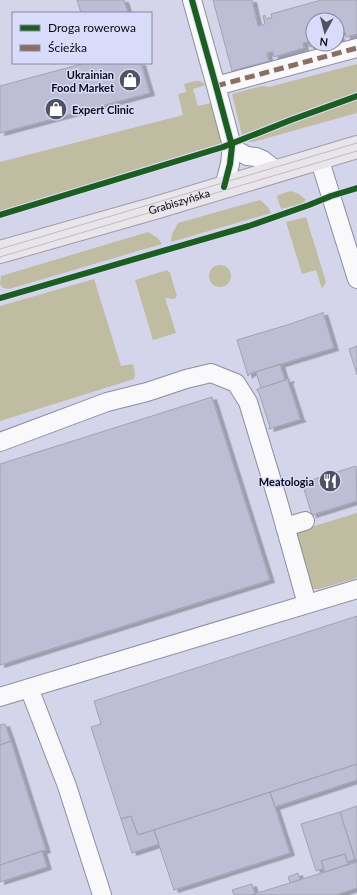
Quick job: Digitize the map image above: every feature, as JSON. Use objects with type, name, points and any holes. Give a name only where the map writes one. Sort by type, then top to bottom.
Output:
[{"type":"main road","name":"Grabiszyńska","points":[[0,252],[155,208],[357,147]]},
{"type":"street","points":[[192,0],[232,146],[230,164],[224,187]]},
{"type":"street","points":[[216,86],[357,48]]},
{"type":"street","points":[[232,146],[248,156],[263,160],[277,171]]},
{"type":"street","points":[[319,158],[357,279]]},
{"type":"street","points":[[0,442],[107,402],[147,392],[186,379],[211,373],[236,383],[248,402],[307,604]]},
{"type":"street","points":[[285,527],[305,521]]},
{"type":"street","points":[[0,697],[357,589]]},
{"type":"street","points":[[29,688],[67,786],[102,895]]},
{"type":"shaded area","points":[[357,64],[357,92],[242,135],[232,94],[262,86],[269,87]]},
{"type":"shaded area","points":[[200,81],[206,85],[193,89],[198,106],[211,103],[222,143],[0,211],[0,162],[183,115],[178,94],[186,92],[184,84]]},
{"type":"shaded area","points":[[357,100],[357,113],[253,142],[247,142],[277,129]]},
{"type":"shaded area","points":[[291,191],[299,194],[306,200],[301,204],[281,209],[277,197],[278,195]]},
{"type":"shaded area","points":[[260,200],[268,207],[271,213],[171,242],[172,234],[178,223]]},
{"type":"shaded area","points":[[306,217],[326,282],[322,289],[316,270],[302,274],[286,222]]},
{"type":"shaded area","points":[[148,232],[158,238],[162,244],[9,289],[3,288],[0,284],[1,276]]},
{"type":"shaded area","points":[[220,265],[228,268],[231,276],[228,284],[220,287],[212,284],[209,276],[212,268]]},
{"type":"shaded area","points":[[167,270],[170,273],[177,296],[174,299],[165,298],[176,333],[153,340],[135,280]]},
{"type":"shaded area","points":[[94,279],[121,366],[133,364],[135,374],[134,379],[0,421],[0,306]]},
{"type":"shaded area","points":[[357,513],[357,578],[319,589],[309,589],[293,542],[298,531]]},
{"type":"building","points":[[77,0],[124,0],[128,12],[81,12]]},
{"type":"building","points":[[213,0],[252,0],[258,26],[265,24],[263,16],[265,15],[266,19],[272,18],[271,14],[321,0],[357,0],[357,34],[346,37],[345,12],[305,12],[304,48],[274,57],[273,52],[267,53],[269,61],[232,71]]},
{"type":"building","points":[[81,64],[141,64],[150,93],[0,133],[0,86]]},
{"type":"building","points":[[323,312],[334,348],[249,374],[248,376],[237,340],[287,325]]},
{"type":"building","points":[[357,346],[357,375],[349,349]]},
{"type":"building","points":[[280,364],[285,380],[261,388],[256,372]]},
{"type":"building","points":[[289,379],[290,380],[288,381],[300,418],[302,419],[269,429],[270,427],[257,389]]},
{"type":"building","points":[[212,397],[270,580],[0,665],[0,464]]},
{"type":"building","points":[[356,466],[357,501],[312,515],[302,483]]},
{"type":"building","points":[[357,616],[357,764],[138,835],[131,816],[121,819],[91,727],[101,724],[94,701]]},
{"type":"building","points":[[5,724],[11,741],[0,745],[0,725]]},
{"type":"building","points":[[11,741],[46,850],[0,865],[0,745]]},
{"type":"building","points":[[357,764],[357,780],[275,807],[270,792]]},
{"type":"building","points":[[270,792],[290,853],[174,890],[154,830]]},
{"type":"building","points":[[357,806],[357,859],[355,859],[340,812]]},
{"type":"building","points":[[340,812],[355,859],[347,862],[345,854],[321,861],[324,868],[316,871],[301,824]]},
{"type":"building","points":[[131,816],[138,835],[154,830],[159,844],[132,853],[121,819]]},
{"type":"building","points":[[42,851],[47,867],[0,882],[0,865]]},
{"type":"building","points":[[345,854],[348,864],[325,872],[321,861]]},
{"type":"building","points":[[357,862],[357,888],[336,895],[251,895]]},
{"type":"building","points":[[298,873],[300,880],[290,883],[288,877]]},
{"type":"building","points":[[252,884],[255,894],[234,895],[232,890]]},
{"type":"tram line","points":[[0,249],[357,143]]},
{"type":"tram line","points":[[0,257],[357,151]]},
{"type":"marked path","points":[[216,86],[357,48]]},
{"type":"cycle path","points":[[192,0],[232,146],[230,164],[224,187]]},
{"type":"cycle path","points":[[0,215],[223,147],[357,96]]},
{"type":"cycle path","points":[[0,298],[249,226],[357,188]]},
{"type":"place","name":"Ukrainian Food Market","points":[[130,80]]},
{"type":"place","name":"Expert Clinic","points":[[56,109]]},
{"type":"place","name":"Meatologia","points":[[330,481]]}]
